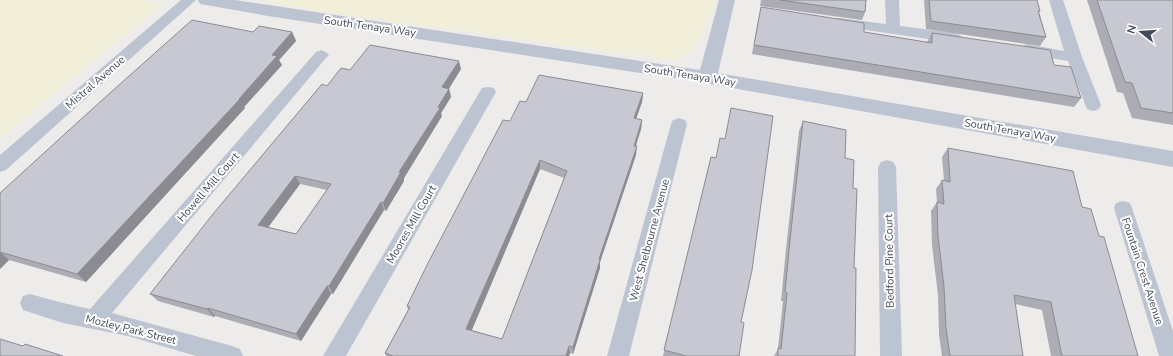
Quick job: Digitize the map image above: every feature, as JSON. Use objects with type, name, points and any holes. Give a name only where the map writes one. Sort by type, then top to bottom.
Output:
[{"type":"street","name":"Mistral Avenue","points":[[0,164],[189,0]]},
{"type":"street","name":"South Tenaya Way","points":[[206,0],[268,11],[708,77],[1173,159]]},
{"type":"street","points":[[708,77],[727,0]]},
{"type":"street","points":[[892,0],[893,29]]},
{"type":"street","points":[[1056,0],[1074,57],[1093,105]]},
{"type":"street","points":[[829,20],[969,40]]},
{"type":"street","points":[[1014,47],[1074,57]]},
{"type":"street","name":"Howell Mill Court","points":[[94,319],[321,55]]},
{"type":"street","name":"Moores Mill Court","points":[[334,356],[488,92]]},
{"type":"street","name":"West Shelbourne Avenue","points":[[618,356],[679,124]]},
{"type":"street","name":"Bedford Pine Court","points":[[887,167],[891,356]]},
{"type":"street","name":"Fountain Crest Avenue","points":[[1123,208],[1170,356]]},
{"type":"street","name":"Mozley Park Street","points":[[30,303],[128,326],[232,356]]},
{"type":"sand","points":[[0,0],[143,0],[163,4],[0,138]]},
{"type":"sand","points":[[261,0],[718,0],[694,50],[675,60],[336,14]]},
{"type":"building","points":[[780,0],[866,0],[865,12]]},
{"type":"building","points":[[929,0],[1037,0],[1040,11],[1038,11],[1046,37],[931,21]]},
{"type":"building","points":[[1097,0],[1173,0],[1173,113],[1141,108],[1132,83],[1125,82]]},
{"type":"building","points":[[761,7],[864,23],[864,32],[932,43],[932,33],[1050,50],[1054,65],[1071,67],[1081,98],[754,45]]},
{"type":"building","points":[[192,20],[253,32],[259,26],[292,32],[272,55],[277,56],[240,99],[77,274],[0,252],[0,193]]},
{"type":"building","points":[[370,45],[459,61],[442,87],[449,89],[438,107],[440,108],[399,172],[401,172],[383,203],[381,202],[329,286],[327,286],[296,334],[208,308],[207,309],[150,294],[213,214],[322,84],[327,86],[341,68],[350,70]],"holes":[[[295,176],[331,184],[296,234],[258,225]]]},
{"type":"building","points":[[539,75],[643,93],[634,118],[642,120],[634,146],[637,146],[599,259],[600,260],[573,347],[569,346],[566,356],[393,356],[385,353],[410,307],[407,306],[428,263],[503,120],[510,121],[520,101],[526,102]],"holes":[[[540,160],[567,171],[502,339],[466,329]]]},
{"type":"building","points":[[731,108],[773,116],[752,270],[741,322],[744,323],[739,356],[686,356],[664,350],[711,157],[716,158],[720,138],[725,139]]},
{"type":"building","points":[[803,121],[846,130],[845,158],[854,160],[853,188],[857,189],[854,268],[856,268],[855,356],[778,356],[778,348],[781,349],[787,293],[785,292]]},
{"type":"building","points":[[948,148],[1073,171],[1082,207],[1091,209],[1099,236],[1104,237],[1138,356],[1062,356],[1051,302],[1014,295],[1023,356],[950,356],[938,236],[937,202],[944,204],[942,180],[950,182]]},
{"type":"building","points":[[0,339],[23,346],[25,344],[63,356],[0,356]]}]
